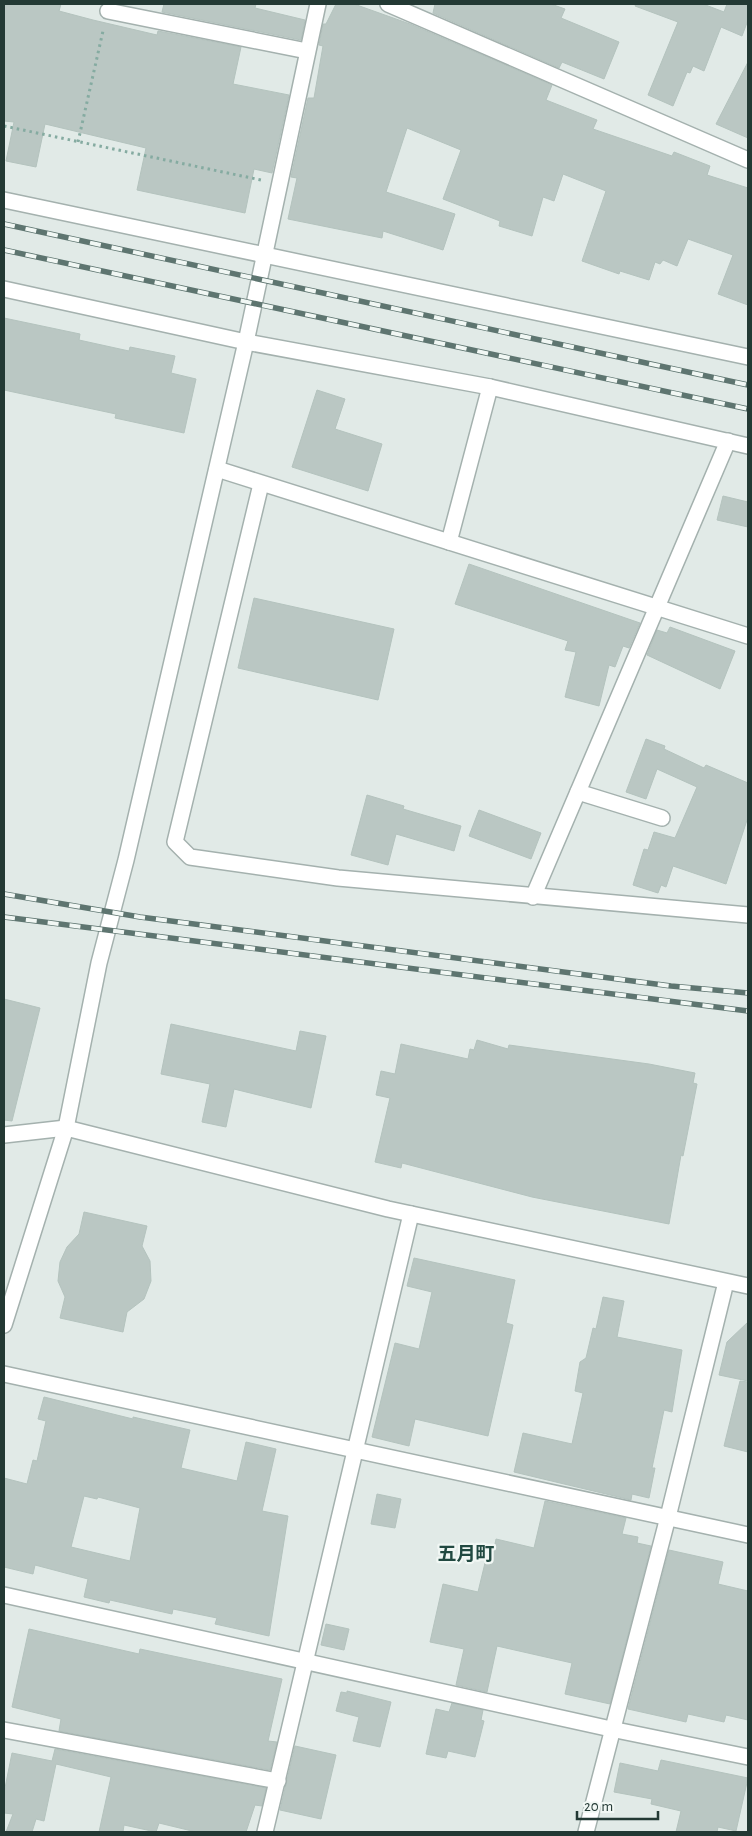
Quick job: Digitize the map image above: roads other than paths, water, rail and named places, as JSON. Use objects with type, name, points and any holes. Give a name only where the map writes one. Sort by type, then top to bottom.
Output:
[{"type":"street","points":[[4,1325],[66,1128],[99,964],[126,860],[266,255],[278,183],[318,4]]},
{"type":"street","points":[[388,4],[748,160]]},
{"type":"street","points":[[108,11],[307,51]]},
{"type":"street","points":[[4,200],[748,357]]},
{"type":"street","points":[[4,289],[246,342],[490,387],[748,446]]},
{"type":"street","points":[[449,542],[490,387]]},
{"type":"street","points":[[533,897],[728,441]]},
{"type":"street","points":[[217,469],[748,636]]},
{"type":"street","points":[[261,484],[175,842],[190,857],[338,878],[748,915]]},
{"type":"street","points":[[578,792],[662,818]]},
{"type":"street","points":[[4,1135],[66,1128],[411,1214],[748,1286]]},
{"type":"street","points":[[265,1832],[411,1214]]},
{"type":"street","points":[[586,1832],[611,1729],[668,1518],[726,1282]]},
{"type":"street","points":[[4,1374],[748,1535]]},
{"type":"street","points":[[4,1595],[611,1729],[748,1757]]},
{"type":"street","points":[[4,1730],[278,1781]]},
{"type":"railway","points":[[4,224],[748,385]]},
{"type":"railway","points":[[4,250],[748,409]]},
{"type":"railway","points":[[4,894],[140,917],[671,986],[748,993]]},
{"type":"railway","points":[[4,917],[748,1011]]},
{"type":"district","name":"五月町","points":[[466,1553]]}]
